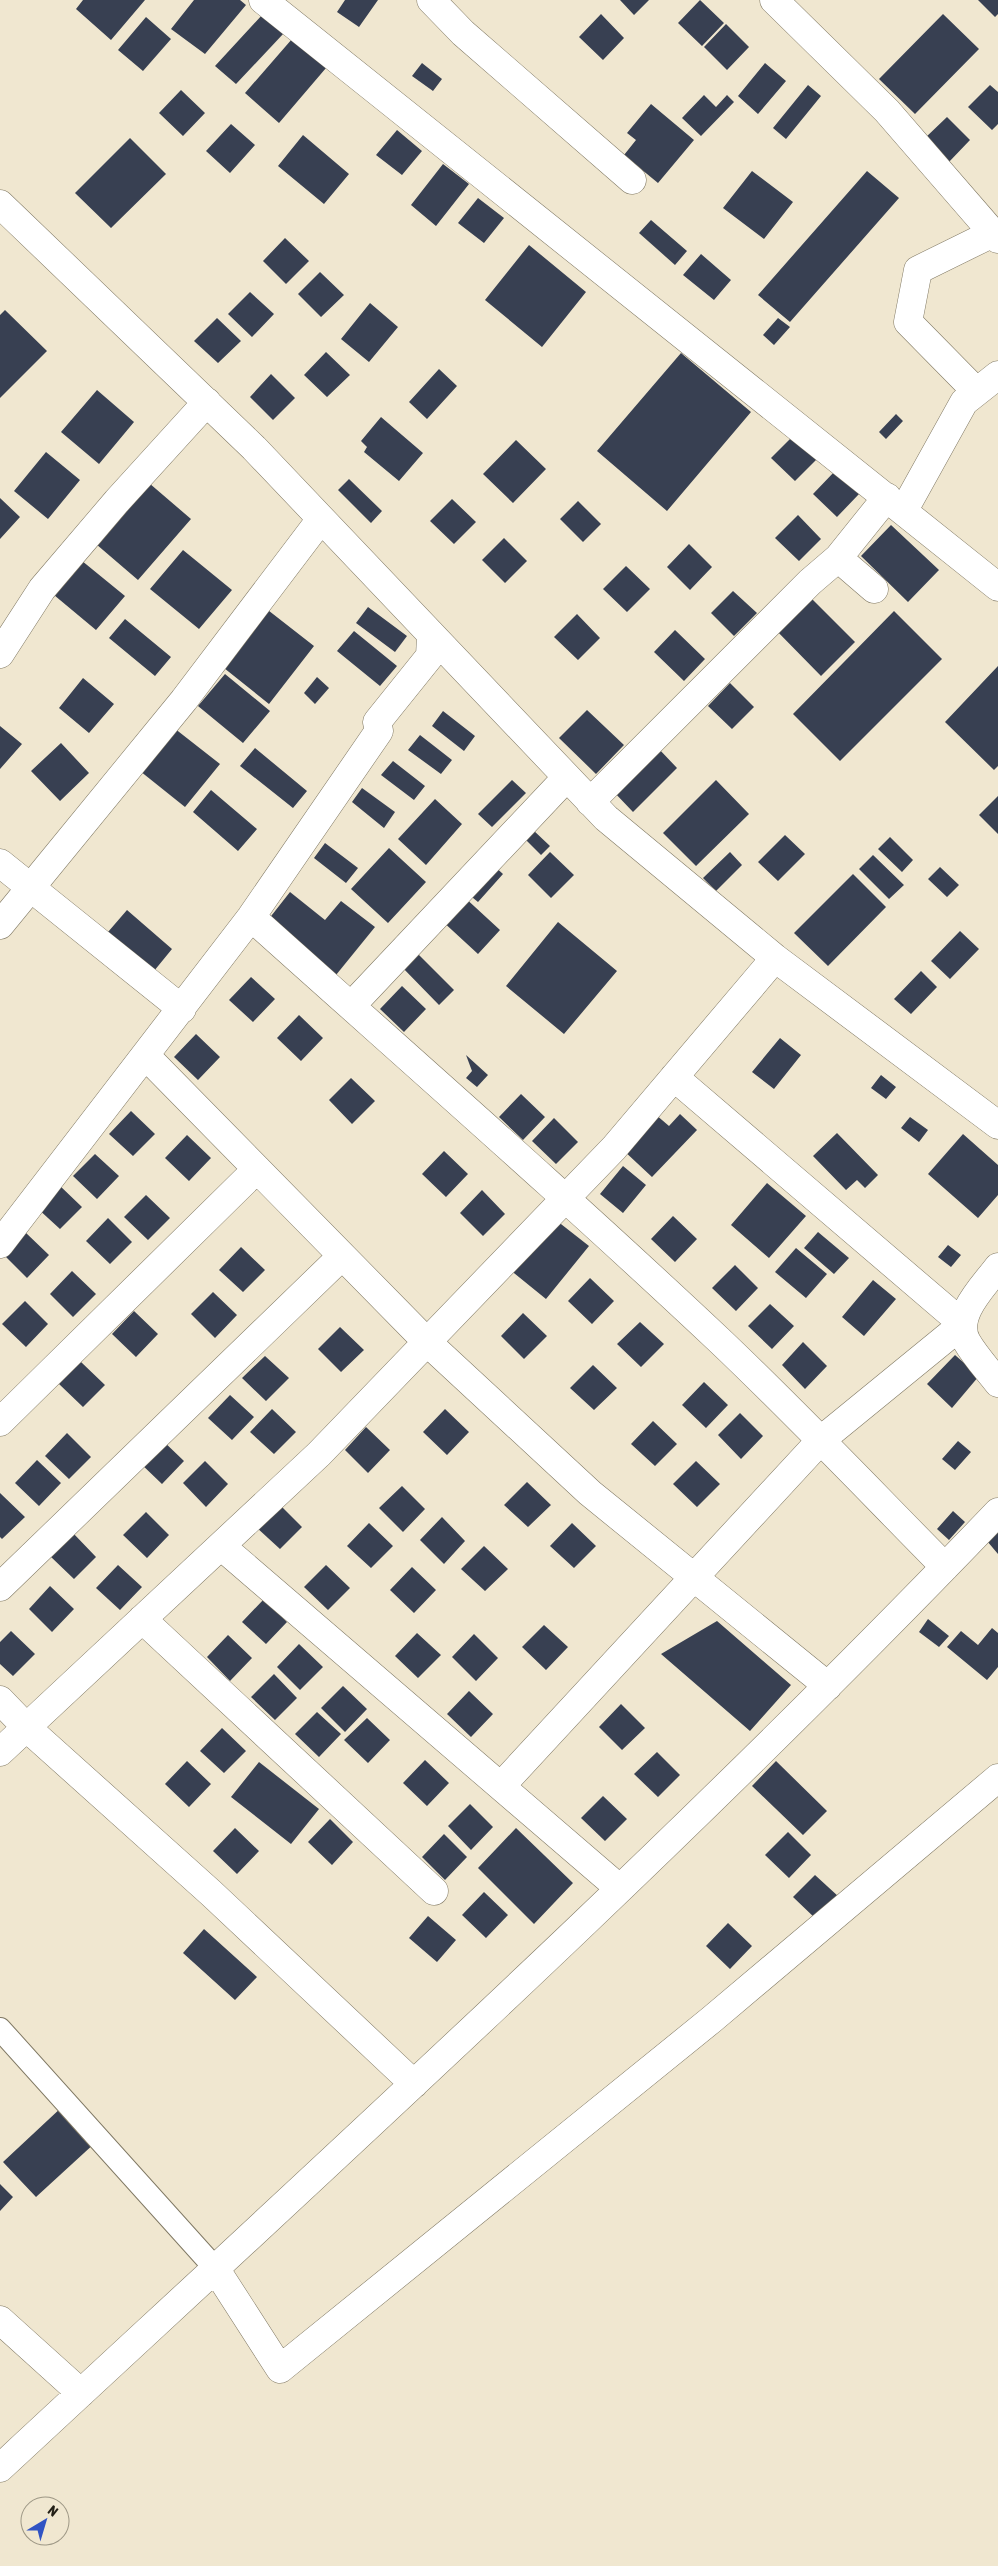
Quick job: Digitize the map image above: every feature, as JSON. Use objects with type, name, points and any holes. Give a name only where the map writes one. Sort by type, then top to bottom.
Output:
[{"type":"street","points":[[263,0],[998,587]]},
{"type":"street","points":[[432,0],[463,33],[632,180]]},
{"type":"street","points":[[774,0],[887,111],[995,236],[918,270],[908,322],[968,383]]},
{"type":"street","points":[[0,204],[207,402],[606,818],[775,958],[998,1125]]},
{"type":"street","points":[[590,802],[810,582],[896,504],[964,402],[998,375]]},
{"type":"street","points":[[0,654],[42,589],[117,501],[207,402]]},
{"type":"street","points":[[0,925],[184,700],[321,519]]},
{"type":"street","points":[[838,558],[874,589]]},
{"type":"street","points":[[0,1244],[251,917],[379,731],[377,722],[430,656],[431,637]]},
{"type":"street","points":[[351,1006],[567,777]]},
{"type":"street","points":[[0,863],[182,1009]]},
{"type":"street","points":[[251,917],[565,1198],[720,1341],[821,1440],[944,1567]]},
{"type":"street","points":[[0,1752],[319,1454],[614,1148],[775,958]]},
{"type":"street","points":[[146,1056],[426,1342],[590,1493],[828,1686]]},
{"type":"street","points":[[674,1077],[964,1324]]},
{"type":"street","points":[[0,1422],[257,1169]]},
{"type":"street","points":[[0,1587],[342,1256]]},
{"type":"street","points":[[998,1267],[967,1310],[964,1324],[966,1341],[998,1383]]},
{"type":"street","points":[[501,1786],[821,1440],[964,1324]]},
{"type":"street","points":[[0,2468],[414,2084],[619,1888],[828,1686],[998,1512]]},
{"type":"street","points":[[221,1546],[619,1888]]},
{"type":"street","points":[[142,1619],[434,1891]]},
{"type":"street","points":[[0,1700],[26,1727],[211,1893],[414,2084]]},
{"type":"street","points":[[215,2268],[280,2369],[711,2020],[998,1778]]},
{"type":"street","points":[[0,2320],[81,2393]]},
{"type":"lane","points":[[0,2029],[215,2268]]},
{"type":"building","points":[[83,0],[145,0],[111,40],[76,9]]},
{"type":"building","points":[[194,0],[240,0],[246,5],[205,54],[171,29]]},
{"type":"building","points":[[345,0],[378,0],[359,27],[337,12]]},
{"type":"building","points":[[620,0],[649,0],[634,15]]},
{"type":"building","points":[[700,0],[724,23],[702,46],[678,23]]},
{"type":"building","points":[[978,0],[998,0],[998,14],[995,17]]},
{"type":"building","points":[[263,14],[284,33],[236,84],[215,66]]},
{"type":"building","points":[[601,14],[624,38],[603,60],[579,37]]},
{"type":"building","points":[[943,14],[979,49],[915,114],[879,79]]},
{"type":"building","points":[[146,17],[171,39],[143,71],[118,50]]},
{"type":"building","points":[[726,24],[749,47],[727,70],[704,47]]},
{"type":"building","points":[[292,39],[326,68],[279,123],[245,93]]},
{"type":"building","points":[[422,63],[442,79],[433,91],[412,76]]},
{"type":"building","points":[[765,63],[786,81],[758,114],[738,96]]},
{"type":"building","points":[[808,85],[821,96],[786,139],[773,128]]},
{"type":"building","points":[[990,85],[998,92],[998,124],[992,130],[968,107]]},
{"type":"building","points":[[181,90],[205,113],[183,136],[159,113]]},
{"type":"building","points":[[704,95],[716,107],[727,95],[734,102],[701,136],[682,118]]},
{"type":"building","points":[[651,104],[694,140],[658,183],[624,155],[636,140],[627,133]]},
{"type":"building","points":[[947,117],[970,140],[948,163],[924,139]]},
{"type":"building","points":[[231,124],[255,145],[230,173],[206,151]]},
{"type":"building","points":[[397,130],[422,151],[402,175],[376,155]]},
{"type":"building","points":[[303,135],[349,174],[324,204],[278,166]]},
{"type":"building","points":[[130,138],[166,174],[111,228],[75,193]]},
{"type":"building","points":[[443,164],[469,184],[436,226],[411,205]]},
{"type":"building","points":[[752,171],[793,202],[764,239],[723,208]]},
{"type":"building","points":[[867,171],[899,198],[790,322],[758,295]]},
{"type":"building","points":[[478,198],[504,218],[484,243],[458,223]]},
{"type":"building","points":[[651,220],[687,251],[675,265],[639,233]]},
{"type":"building","points":[[285,238],[309,261],[286,284],[263,261]]},
{"type":"building","points":[[529,245],[586,292],[542,347],[485,300]]},
{"type":"building","points":[[701,254],[731,280],[714,300],[683,275]]},
{"type":"building","points":[[320,272],[344,295],[321,317],[298,294]]},
{"type":"building","points":[[250,292],[274,314],[252,337],[228,314]]},
{"type":"building","points":[[370,303],[398,327],[369,362],[341,339]]},
{"type":"building","points":[[5,310],[47,351],[0,398],[0,315]]},
{"type":"building","points":[[217,318],[241,341],[218,363],[194,341]]},
{"type":"building","points":[[778,318],[790,327],[774,345],[763,335]]},
{"type":"building","points":[[326,352],[350,375],[327,397],[304,375]]},
{"type":"building","points":[[681,353],[751,412],[667,511],[597,451]]},
{"type":"building","points":[[439,369],[457,386],[427,419],[409,402]]},
{"type":"building","points":[[271,374],[295,398],[273,420],[250,397]]},
{"type":"building","points":[[97,390],[134,422],[99,464],[61,432]]},
{"type":"building","points":[[896,414],[903,421],[886,439],[879,432]]},
{"type":"building","points":[[381,417],[423,453],[399,481],[364,452],[367,447],[361,441]]},
{"type":"building","points":[[794,435],[817,459],[795,481],[771,458]]},
{"type":"building","points":[[516,440],[546,469],[513,503],[483,474]]},
{"type":"building","points":[[46,452],[80,480],[48,519],[14,491]]},
{"type":"building","points":[[835,471],[859,494],[837,517],[813,494]]},
{"type":"building","points":[[349,479],[382,511],[371,523],[338,490]]},
{"type":"building","points":[[149,483],[191,519],[138,580],[96,544]]},
{"type":"building","points":[[0,498],[20,517],[0,539]]},
{"type":"building","points":[[452,499],[476,522],[454,544],[430,521]]},
{"type":"building","points":[[578,501],[601,524],[583,542],[560,519]]},
{"type":"building","points":[[798,515],[821,539],[799,561],[775,538]]},
{"type":"building","points":[[891,525],[939,570],[908,602],[861,556]]},
{"type":"building","points":[[504,538],[527,561],[505,583],[482,560]]},
{"type":"building","points":[[689,544],[712,567],[690,590],[667,567]]},
{"type":"building","points":[[183,550],[232,590],[199,629],[150,589]]},
{"type":"building","points":[[76,556],[125,596],[96,630],[48,590]]},
{"type":"building","points":[[626,566],[650,589],[627,612],[603,589]]},
{"type":"building","points":[[733,591],[757,613],[734,636],[711,613]]},
{"type":"building","points":[[804,591],[855,642],[821,676],[771,625]]},
{"type":"building","points":[[264,607],[314,646],[269,704],[219,664]]},
{"type":"building","points":[[368,607],[407,636],[395,652],[356,623]]},
{"type":"building","points":[[894,611],[942,659],[840,761],[793,714]]},
{"type":"building","points":[[577,614],[600,638],[578,660],[554,637]]},
{"type":"building","points":[[125,619],[171,657],[155,676],[109,638]]},
{"type":"building","points":[[675,630],[705,659],[684,681],[654,652]]},
{"type":"building","points":[[354,631],[397,666],[380,686],[337,651]]},
{"type":"building","points":[[998,666],[998,766],[994,770],[945,722]]},
{"type":"building","points":[[225,674],[270,711],[243,743],[198,706]]},
{"type":"building","points":[[317,677],[329,688],[315,704],[304,693]]},
{"type":"building","points":[[83,678],[114,704],[89,733],[59,708]]},
{"type":"building","points":[[730,683],[754,707],[732,729],[708,706]]},
{"type":"building","points":[[587,710],[624,745],[596,774],[559,738]]},
{"type":"building","points":[[443,711],[475,736],[464,751],[432,726]]},
{"type":"building","points":[[0,726],[22,744],[0,769]]},
{"type":"building","points":[[174,728],[220,764],[185,807],[140,771]]},
{"type":"building","points":[[420,735],[452,760],[441,774],[408,750]]},
{"type":"building","points":[[61,743],[89,773],[60,801],[31,771]]},
{"type":"building","points":[[255,748],[307,791],[293,808],[240,766]]},
{"type":"building","points":[[658,748],[677,768],[633,812],[613,791]]},
{"type":"building","points":[[393,761],[425,786],[414,800],[381,775]]},
{"type":"building","points":[[512,780],[526,793],[492,827],[478,814]]},
{"type":"building","points":[[716,780],[749,814],[696,866],[663,833]]},
{"type":"building","points":[[362,788],[395,812],[384,828],[352,802]]},
{"type":"building","points":[[211,790],[257,829],[238,851],[193,812]]},
{"type":"building","points":[[998,796],[998,834],[979,815]]},
{"type":"building","points":[[435,799],[462,824],[426,865],[398,839]]},
{"type":"building","points":[[532,829],[550,846],[541,855],[524,838]]},
{"type":"building","points":[[785,835],[805,854],[778,881],[758,862]]},
{"type":"building","points":[[890,837],[913,860],[902,872],[878,849]]},
{"type":"building","points":[[325,843],[358,868],[346,883],[314,858]]},
{"type":"building","points":[[389,848],[426,882],[388,923],[351,889]]},
{"type":"building","points":[[550,852],[574,875],[551,898],[528,875]]},
{"type":"building","points":[[730,852],[742,865],[716,891],[703,878]]},
{"type":"building","points":[[873,855],[904,885],[889,899],[859,869]]},
{"type":"building","points":[[492,864],[503,874],[478,902],[467,893]]},
{"type":"building","points":[[940,867],[959,885],[947,897],[928,879]]},
{"type":"building","points":[[853,874],[886,907],[828,966],[794,933]]},
{"type":"building","points":[[290,892],[325,920],[341,901],[375,927],[336,975],[268,920]]},
{"type":"building","points":[[462,895],[500,930],[478,954],[440,919]]},
{"type":"building","points":[[127,910],[172,949],[154,971],[108,932]]},
{"type":"building","points":[[558,922],[617,971],[564,1034],[506,986]]},
{"type":"building","points":[[960,931],[979,949],[950,979],[931,961]]},
{"type":"building","points":[[415,951],[454,990],[439,1005],[400,965]]},
{"type":"building","points":[[921,971],[937,987],[911,1014],[894,999]]},
{"type":"building","points":[[251,977],[275,999],[253,1022],[229,1000]]},
{"type":"building","points":[[402,986],[426,1009],[404,1032],[380,1009]]},
{"type":"building","points":[[299,1015],[323,1038],[301,1061],[277,1038]]},
{"type":"building","points":[[196,1034],[220,1057],[198,1080],[174,1057]]},
{"type":"building","points":[[780,1038],[801,1055],[774,1089],[752,1072]]},
{"type":"building","points":[[466,1055],[488,1075],[477,1087],[466,1078],[472,1071]]},
{"type":"building","points":[[881,1075],[896,1087],[886,1099],[871,1088]]},
{"type":"building","points":[[351,1078],[375,1101],[352,1124],[329,1100]]},
{"type":"building","points":[[521,1094],[545,1117],[523,1140],[499,1117]]},
{"type":"building","points":[[131,1111],[155,1134],[133,1156],[109,1134]]},
{"type":"building","points":[[655,1114],[669,1126],[680,1114],[697,1130],[652,1177],[622,1149]]},
{"type":"building","points":[[910,1117],[928,1130],[919,1142],[901,1128]]},
{"type":"building","points":[[554,1118],[578,1142],[556,1164],[532,1141]]},
{"type":"building","points":[[837,1133],[878,1175],[865,1188],[857,1180],[846,1190],[813,1156]]},
{"type":"building","points":[[963,1134],[998,1165],[998,1195],[978,1218],[928,1174]]},
{"type":"building","points":[[187,1135],[211,1158],[189,1181],[165,1158]]},
{"type":"building","points":[[444,1151],[468,1174],[446,1197],[422,1174]]},
{"type":"building","points":[[95,1154],[119,1176],[97,1199],[73,1176]]},
{"type":"building","points":[[623,1166],[646,1185],[623,1213],[600,1194]]},
{"type":"building","points":[[767,1183],[806,1216],[769,1258],[731,1225]]},
{"type":"building","points":[[58,1184],[82,1207],[60,1229],[36,1207]]},
{"type":"building","points":[[482,1190],[505,1214],[483,1236],[460,1213]]},
{"type":"building","points":[[146,1195],[170,1218],[148,1240],[124,1217]]},
{"type":"building","points":[[673,1216],[697,1239],[675,1262],[651,1239]]},
{"type":"building","points":[[552,1217],[589,1246],[546,1299],[509,1269]]},
{"type":"building","points":[[108,1218],[132,1242],[110,1264],[86,1241]]},
{"type":"building","points":[[25,1232],[49,1255],[27,1278],[3,1254]]},
{"type":"building","points":[[818,1232],[849,1258],[834,1274],[804,1248]]},
{"type":"building","points":[[948,1245],[961,1255],[951,1267],[938,1257]]},
{"type":"building","points":[[241,1247],[265,1270],[243,1292],[219,1270]]},
{"type":"building","points":[[796,1248],[827,1274],[806,1298],[775,1272]]},
{"type":"building","points":[[735,1265],[758,1288],[736,1311],[712,1288]]},
{"type":"building","points":[[72,1271],[96,1294],[73,1317],[50,1294]]},
{"type":"building","points":[[590,1278],[614,1301],[592,1324],[568,1301]]},
{"type":"building","points":[[873,1280],[896,1299],[864,1336],[842,1317]]},
{"type":"building","points":[[213,1292],[237,1315],[215,1338],[191,1314]]},
{"type":"building","points":[[25,1301],[48,1324],[26,1347],[2,1324]]},
{"type":"building","points":[[770,1304],[794,1326],[772,1349],[748,1326]]},
{"type":"building","points":[[134,1311],[158,1334],[136,1357],[112,1334]]},
{"type":"building","points":[[523,1313],[547,1336],[524,1359],[501,1336]]},
{"type":"building","points":[[640,1322],[664,1344],[641,1367],[617,1344]]},
{"type":"building","points":[[340,1327],[364,1350],[341,1372],[318,1349]]},
{"type":"building","points":[[803,1342],[827,1366],[805,1389],[782,1365]]},
{"type":"building","points":[[955,1355],[979,1376],[952,1408],[927,1384]]},
{"type":"building","points":[[265,1356],[289,1378],[266,1401],[242,1378]]},
{"type":"building","points":[[81,1362],[105,1385],[83,1407],[59,1384]]},
{"type":"building","points":[[593,1365],[617,1388],[594,1410],[570,1388]]},
{"type":"building","points":[[704,1382],[728,1405],[706,1428],[682,1405]]},
{"type":"building","points":[[230,1395],[254,1417],[232,1440],[208,1418]]},
{"type":"building","points":[[272,1409],[296,1432],[274,1454],[250,1432]]},
{"type":"building","points":[[445,1409],[469,1432],[447,1455],[423,1432]]},
{"type":"building","points":[[740,1413],[763,1436],[741,1459],[718,1435]]},
{"type":"building","points":[[653,1421],[677,1444],[655,1466],[631,1444]]},
{"type":"building","points":[[366,1427],[390,1450],[368,1473],[345,1450]]},
{"type":"building","points":[[67,1433],[91,1457],[69,1479],[45,1456]]},
{"type":"building","points":[[160,1438],[184,1461],[162,1484],[138,1461]]},
{"type":"building","points":[[958,1441],[971,1452],[955,1470],[942,1459]]},
{"type":"building","points":[[37,1460],[61,1483],[39,1506],[15,1483]]},
{"type":"building","points":[[205,1461],[228,1484],[206,1507],[183,1483]]},
{"type":"building","points":[[696,1461],[720,1484],[697,1507],[673,1484]]},
{"type":"building","points":[[527,1482],[551,1505],[528,1527],[504,1505]]},
{"type":"building","points":[[402,1486],[425,1509],[403,1532],[379,1508]]},
{"type":"building","points":[[0,1493],[25,1517],[2,1539],[0,1537]]},
{"type":"building","points":[[279,1504],[302,1527],[280,1549],[256,1527]]},
{"type":"building","points":[[953,1511],[965,1522],[949,1540],[937,1529]]},
{"type":"building","points":[[146,1512],[169,1535],[147,1558],[123,1535]]},
{"type":"building","points":[[442,1517],[465,1541],[444,1564],[420,1540]]},
{"type":"building","points":[[369,1523],[393,1546],[371,1568],[347,1546]]},
{"type":"building","points":[[572,1523],[596,1546],[574,1568],[550,1546]]},
{"type":"building","points":[[998,1532],[998,1554],[987,1541]]},
{"type":"building","points":[[73,1533],[96,1557],[74,1579],[50,1556]]},
{"type":"building","points":[[484,1546],[508,1569],[485,1591],[461,1569]]},
{"type":"building","points":[[118,1565],[142,1587],[120,1610],[96,1588]]},
{"type":"building","points":[[326,1565],[350,1588],[328,1610],[304,1587]]},
{"type":"building","points":[[412,1567],[436,1590],[414,1613],[390,1590]]},
{"type":"building","points":[[50,1586],[74,1609],[52,1632],[29,1609]]},
{"type":"building","points":[[264,1599],[287,1622],[266,1644],[242,1622]]},
{"type":"building","points":[[928,1619],[949,1636],[939,1647],[919,1632]]},
{"type":"building","points":[[717,1621],[791,1685],[750,1731],[661,1654]]},
{"type":"building","points":[[544,1625],[568,1647],[546,1670],[522,1647]]},
{"type":"building","points":[[992,1628],[998,1633],[998,1667],[987,1680],[947,1647],[961,1631],[978,1645]]},
{"type":"building","points":[[11,1631],[35,1654],[13,1676],[0,1664],[0,1642]]},
{"type":"building","points":[[417,1633],[441,1655],[418,1678],[395,1656]]},
{"type":"building","points":[[474,1634],[498,1658],[476,1681],[452,1657]]},
{"type":"building","points":[[228,1635],[252,1658],[230,1681],[207,1657]]},
{"type":"building","points":[[299,1644],[323,1667],[300,1690],[277,1667]]},
{"type":"building","points":[[274,1674],[297,1698],[275,1720],[251,1697]]},
{"type":"building","points":[[343,1686],[367,1709],[345,1732],[321,1708]]},
{"type":"building","points":[[469,1691],[493,1714],[471,1737],[447,1714]]},
{"type":"building","points":[[621,1704],[645,1728],[622,1750],[599,1727]]},
{"type":"building","points":[[317,1712],[341,1734],[319,1757],[295,1734]]},
{"type":"building","points":[[367,1718],[390,1740],[368,1763],[344,1740]]},
{"type":"building","points":[[222,1728],[246,1751],[224,1773],[200,1751]]},
{"type":"building","points":[[657,1752],[680,1775],[658,1797],[634,1774]]},
{"type":"building","points":[[425,1760],[449,1783],[427,1806],[403,1783]]},
{"type":"building","points":[[187,1761],[211,1784],[189,1807],[165,1784]]},
{"type":"building","points":[[776,1761],[827,1811],[803,1835],[752,1786]]},
{"type":"building","points":[[259,1762],[319,1809],[291,1844],[231,1797]]},
{"type":"building","points":[[603,1796],[627,1819],[605,1841],[581,1818]]},
{"type":"building","points":[[470,1804],[493,1827],[471,1850],[448,1826]]},
{"type":"building","points":[[330,1819],[353,1842],[332,1865],[308,1842]]},
{"type":"building","points":[[235,1828],[259,1851],[237,1874],[213,1851]]},
{"type":"building","points":[[516,1828],[573,1883],[534,1924],[478,1868]]},
{"type":"building","points":[[788,1832],[811,1855],[789,1878],[765,1855]]},
{"type":"building","points":[[444,1834],[467,1857],[445,1880],[422,1857]]},
{"type":"building","points":[[815,1875],[839,1897],[817,1920],[793,1897]]},
{"type":"building","points":[[484,1892],[508,1915],[486,1938],[462,1915]]},
{"type":"building","points":[[428,1916],[456,1940],[437,1962],[409,1938]]},
{"type":"building","points":[[728,1923],[752,1946],[730,1969],[706,1946]]},
{"type":"building","points":[[204,1929],[257,1977],[235,2000],[183,1953]]},
{"type":"building","points":[[63,2106],[96,2142],[36,2197],[3,2162]]},
{"type":"building","points":[[0,2184],[13,2197],[0,2211]]}]
